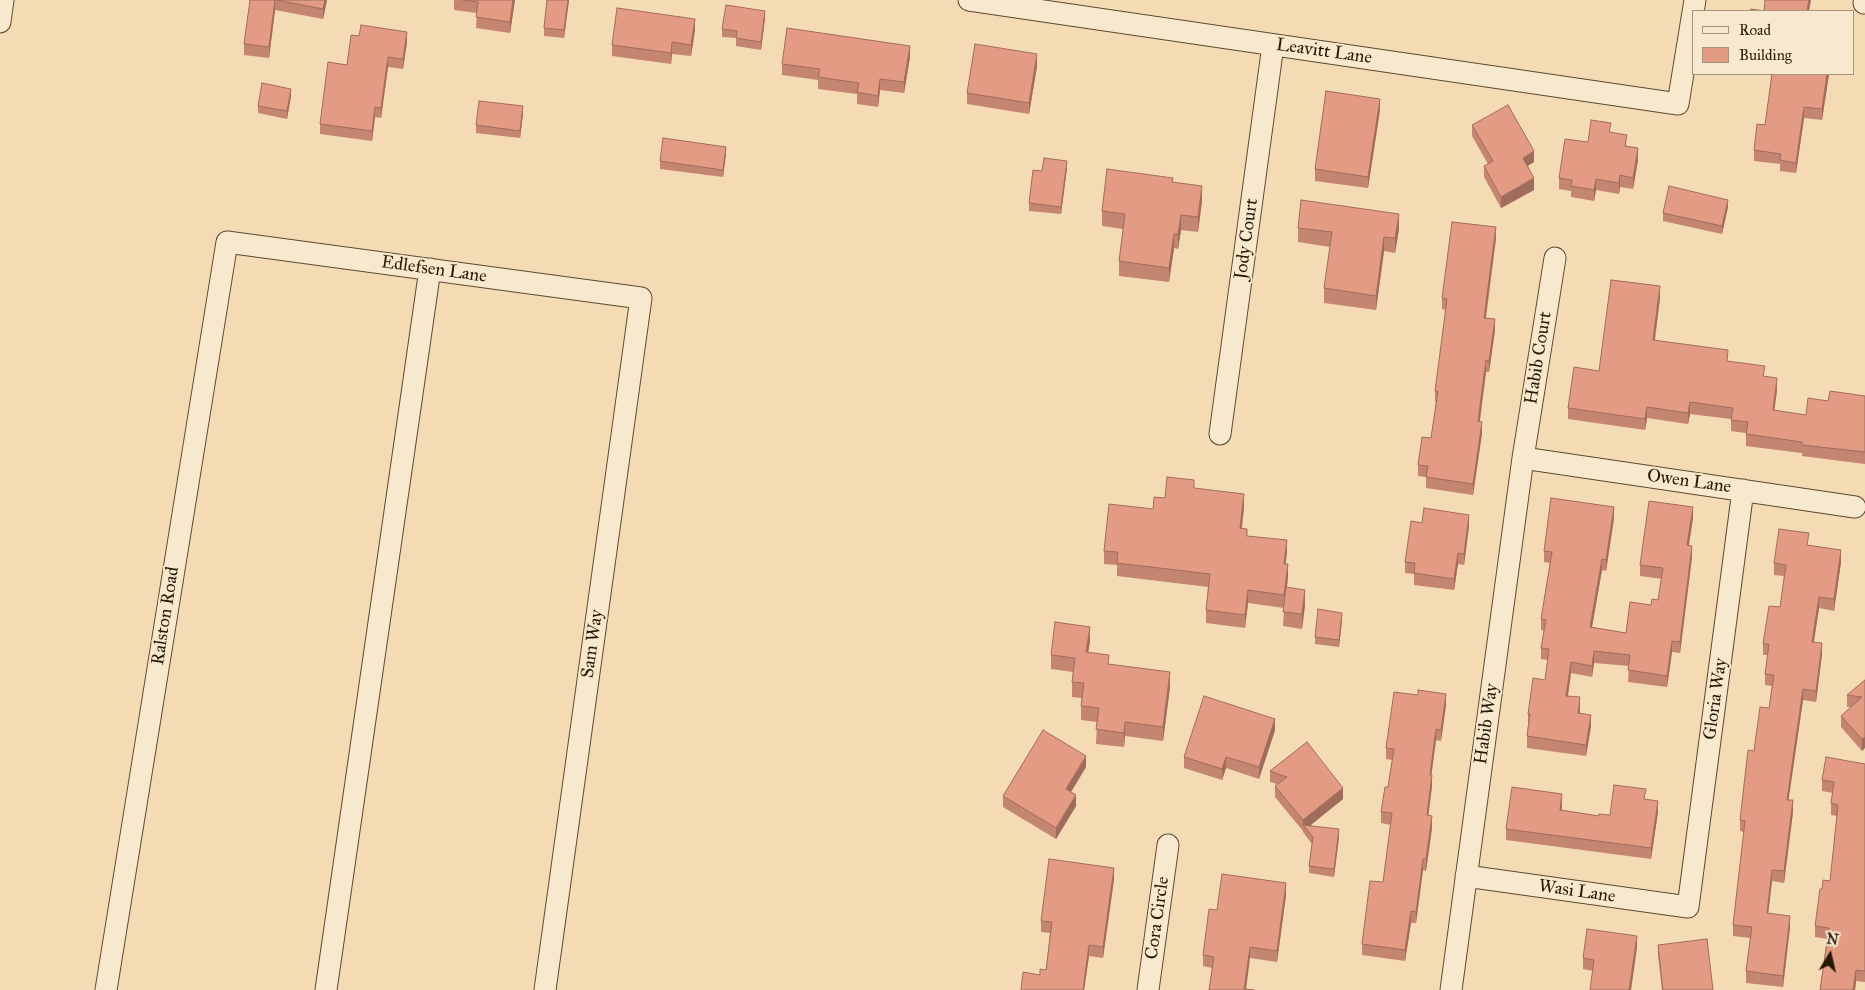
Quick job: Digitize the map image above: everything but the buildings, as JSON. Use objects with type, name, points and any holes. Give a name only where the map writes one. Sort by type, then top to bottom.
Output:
[{"type":"street","points":[[0,22],[3,0]]},
{"type":"street","name":"Leavitt Lane","points":[[969,0],[1678,104],[1692,18]]},
{"type":"street","name":"Jody Court","points":[[1220,434],[1273,45]]},
{"type":"street","name":"Edlefsen Lane","points":[[227,242],[641,298]]},
{"type":"street","name":"Ralston Road","points":[[106,990],[227,242]]},
{"type":"street","name":"Habib Court","points":[[1523,458],[1555,258]]},
{"type":"street","points":[[326,990],[430,269]]},
{"type":"street","name":"Sam Way","points":[[545,990],[641,298]]},
{"type":"street","name":"Owen Lane","points":[[1523,458],[1855,507]]},
{"type":"street","name":"Habib Way","points":[[1451,990],[1523,458]]},
{"type":"street","name":"Gloria Way","points":[[1688,907],[1743,490]]},
{"type":"street","name":"Cora Circle","points":[[1148,990],[1168,845]]},
{"type":"street","name":"Wasi Lane","points":[[1466,876],[1688,907]]}]
